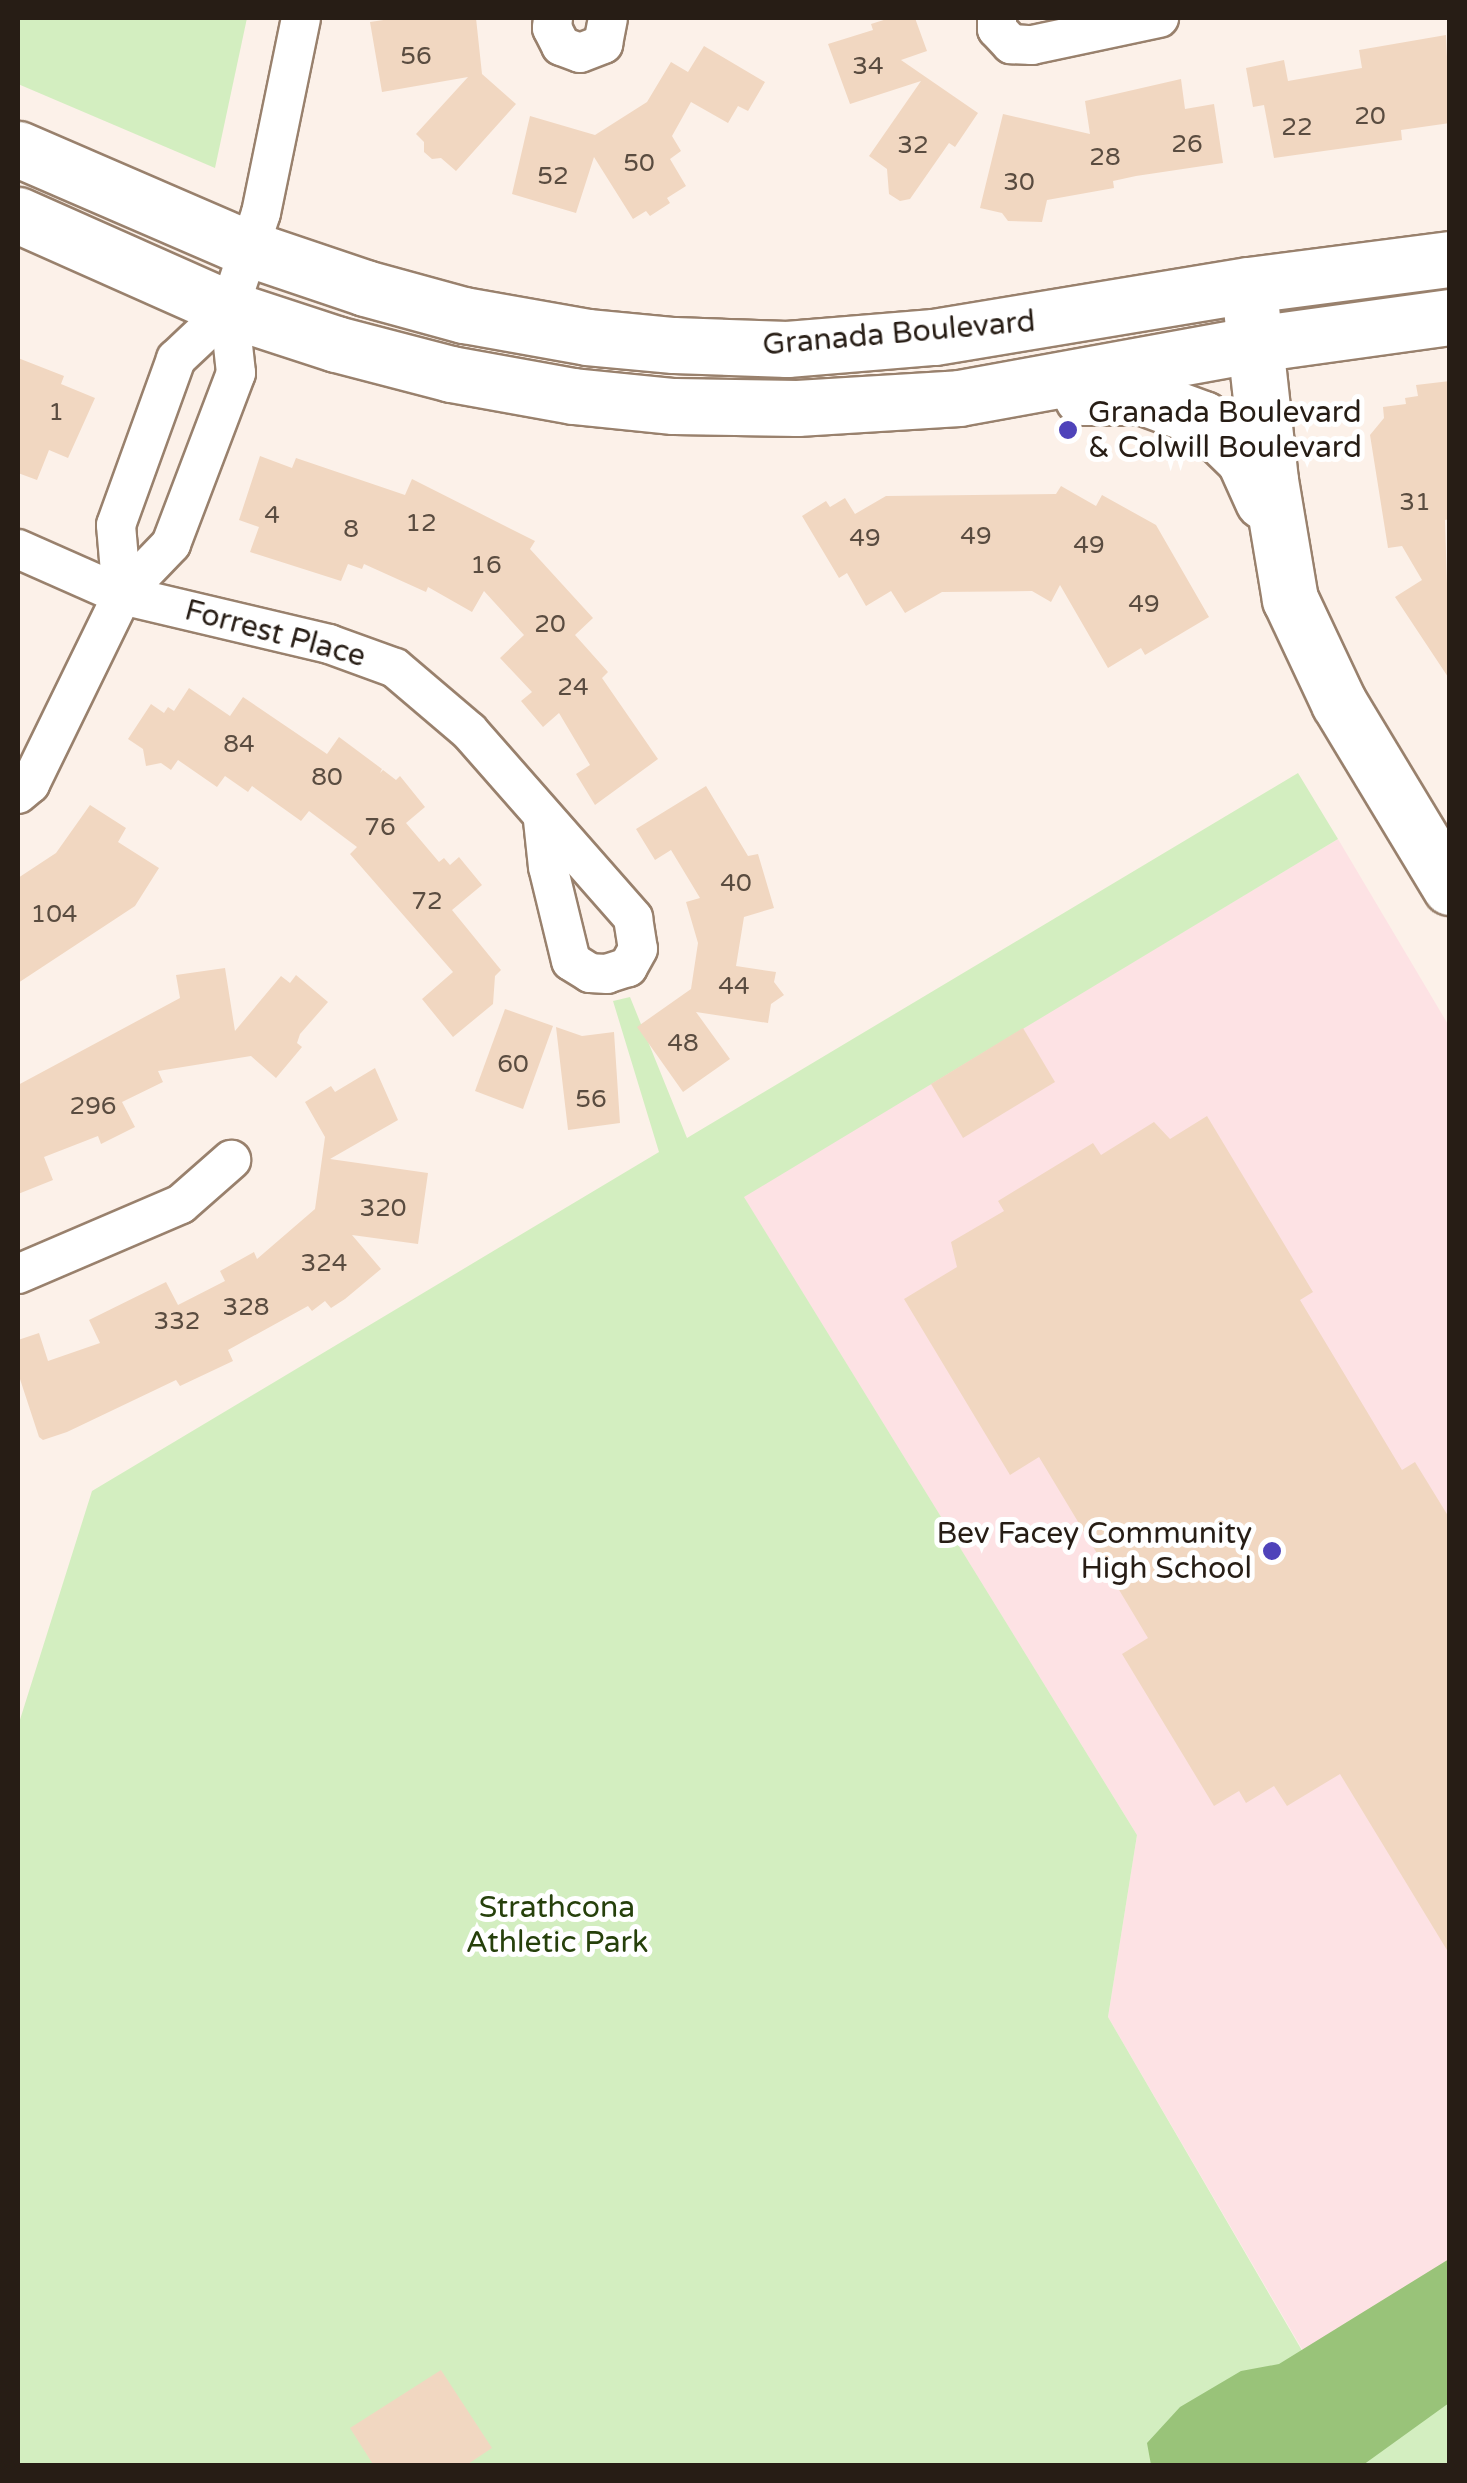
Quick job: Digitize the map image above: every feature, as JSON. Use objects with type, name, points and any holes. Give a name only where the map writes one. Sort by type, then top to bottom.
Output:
[{"type":"main road","name":"Granada Boulevard","points":[[18,149],[247,248],[365,288],[464,315],[587,337],[787,349],[934,337],[1249,285],[1450,259]]},
{"type":"main road","name":"Granada Boulevard","points":[[18,215],[228,309],[336,344],[451,374],[572,396],[674,406],[797,408],[959,398],[1255,344],[1450,316]]},
{"type":"main road","points":[[1249,285],[1290,599],[1340,703],[1450,887]]},
{"type":"main road","points":[[959,398],[1143,397],[1203,419],[1244,459],[1280,537]]},
{"type":"street","points":[[18,794],[30,784],[122,594],[171,544],[236,373],[228,309],[261,213],[301,18]]},
{"type":"street","points":[[553,18],[552,28],[561,46],[580,54],[603,44],[608,18]]},
{"type":"street","points":[[998,18],[997,29],[1011,44],[1032,45],[1159,18]]},
{"type":"street","points":[[122,594],[116,525],[176,359],[228,309]]},
{"type":"street","name":"Forrest Place","points":[[18,549],[122,594],[328,644],[395,668],[469,731],[543,820]]},
{"type":"street","points":[[18,1274],[182,1204],[232,1160]]},
{"type":"shaded area","name":"Bev Facey Community High School","points":[[1338,839],[1449,1026],[1449,2285],[1312,2366],[1108,2017],[1137,1835],[743,1196]]},
{"type":"green space","points":[[18,18],[247,18],[215,168],[18,84]]},
{"type":"green space","name":"Strathcona Athletic Park","points":[[1298,773],[1338,839],[744,1197],[1137,1835],[1108,2017],[1311,2366],[1449,2285],[1449,2465],[18,2465],[18,1726],[92,1491],[659,1152],[613,1001],[630,997],[687,1138]]},
{"type":"green space","points":[[1449,2259],[1449,2403],[1363,2465],[1151,2465],[1147,2443],[1180,2407],[1241,2371],[1279,2364]]},
{"type":"building","points":[[476,18],[482,74],[516,104],[456,171],[441,158],[432,159],[424,152],[424,142],[416,134],[468,77],[382,92],[370,22]]},
{"type":"building","points":[[890,18],[915,18],[927,51],[901,60],[978,113],[955,147],[949,143],[910,199],[900,201],[889,194],[887,169],[869,156],[921,81],[850,104],[828,44],[873,30],[871,24]]},
{"type":"building","points":[[1446,35],[1450,123],[1401,130],[1402,140],[1274,158],[1264,105],[1253,107],[1246,68],[1284,60],[1288,81],[1362,68],[1359,50]]},
{"type":"building","points":[[704,46],[765,82],[748,111],[738,106],[728,123],[691,102],[672,136],[681,151],[670,159],[686,186],[667,198],[670,203],[650,216],[646,211],[633,219],[594,157],[576,213],[512,194],[530,116],[595,135],[647,102],[671,62],[688,72]]},
{"type":"building","points":[[1181,79],[1185,109],[1214,104],[1223,163],[1136,176],[1113,181],[1114,188],[1047,200],[1042,222],[1008,221],[1002,213],[980,208],[1003,114],[1090,134],[1085,101]]},
{"type":"building","points":[[18,358],[64,376],[61,384],[95,398],[68,458],[49,450],[37,480],[18,473]]},
{"type":"building","points":[[1450,381],[1450,519],[1445,520],[1450,680],[1395,597],[1422,580],[1402,546],[1388,548],[1370,435],[1384,418],[1383,407],[1406,404],[1405,398],[1418,396],[1416,385]]},
{"type":"building","points":[[260,456],[292,468],[296,458],[405,495],[412,479],[535,541],[530,549],[593,618],[575,635],[608,672],[602,678],[658,759],[595,805],[576,774],[590,765],[559,713],[543,727],[521,701],[532,692],[500,658],[524,635],[484,591],[472,612],[428,587],[426,592],[364,564],[362,569],[348,564],[341,581],[250,552],[259,527],[239,520]]},
{"type":"building","points":[[1061,486],[1096,506],[1102,495],[1156,525],[1209,617],[1145,655],[1141,648],[1108,668],[1060,585],[1051,602],[1032,591],[942,592],[905,613],[891,591],[866,606],[847,573],[839,578],[802,516],[826,501],[830,507],[845,498],[855,514],[886,496],[1056,494]]},
{"type":"building","points":[[189,688],[230,716],[243,697],[327,754],[339,737],[382,769],[380,773],[383,770],[396,780],[400,776],[425,807],[406,823],[439,862],[444,858],[450,865],[459,857],[482,885],[452,910],[501,970],[495,976],[493,1004],[453,1037],[422,999],[453,972],[350,854],[357,847],[309,811],[301,821],[252,786],[248,792],[225,776],[217,787],[178,760],[171,770],[161,763],[146,766],[143,749],[128,739],[151,704],[164,713],[168,707],[174,711]]},
{"type":"building","points":[[706,786],[748,856],[758,854],[774,908],[744,917],[736,966],[776,972],[774,982],[784,995],[771,1004],[768,1023],[696,1012],[730,1059],[683,1092],[637,1027],[691,989],[698,943],[686,902],[700,898],[671,850],[655,860],[636,829]]},
{"type":"building","points":[[90,805],[126,828],[118,842],[159,868],[135,906],[18,983],[18,878],[56,853]]},
{"type":"building","points":[[225,968],[235,1031],[281,976],[290,983],[296,975],[328,1002],[300,1034],[297,1043],[302,1047],[276,1078],[251,1056],[158,1071],[163,1082],[122,1102],[135,1127],[101,1144],[98,1136],[44,1157],[53,1180],[18,1194],[18,1085],[180,998],[176,975]]},
{"type":"building","points":[[505,1009],[553,1026],[523,1109],[475,1091]]},
{"type":"building","points":[[556,1027],[582,1036],[614,1032],[620,1123],[568,1130]]},
{"type":"building","points":[[1023,1028],[1055,1082],[963,1138],[931,1084]]},
{"type":"building","points":[[375,1068],[398,1120],[330,1159],[428,1173],[418,1244],[352,1235],[381,1269],[345,1299],[331,1308],[325,1301],[312,1311],[308,1306],[228,1350],[233,1361],[180,1386],[176,1380],[67,1432],[43,1440],[39,1437],[18,1373],[18,1340],[39,1333],[48,1361],[100,1343],[89,1320],[166,1282],[178,1305],[225,1281],[220,1271],[254,1252],[257,1259],[315,1209],[325,1137],[305,1102],[331,1086],[335,1092]]},
{"type":"building","name":"Bev Facey Community High School","points":[[1207,1116],[1313,1292],[1300,1300],[1402,1470],[1415,1462],[1450,1519],[1450,1955],[1340,1774],[1287,1806],[1274,1786],[1246,1803],[1239,1791],[1214,1806],[1122,1654],[1148,1638],[1039,1457],[1010,1475],[904,1299],[957,1267],[951,1242],[1004,1211],[998,1201],[1093,1143],[1101,1155],[1154,1122],[1170,1139]]},
{"type":"building","points":[[441,2370],[492,2448],[465,2466],[374,2466],[350,2428]]},
{"type":"place","name":"Granada Boulevard & Colwill Boulevard","points":[[1068,430]]},
{"type":"place","name":"Bev Facey Community High School","points":[[1272,1551]]}]
